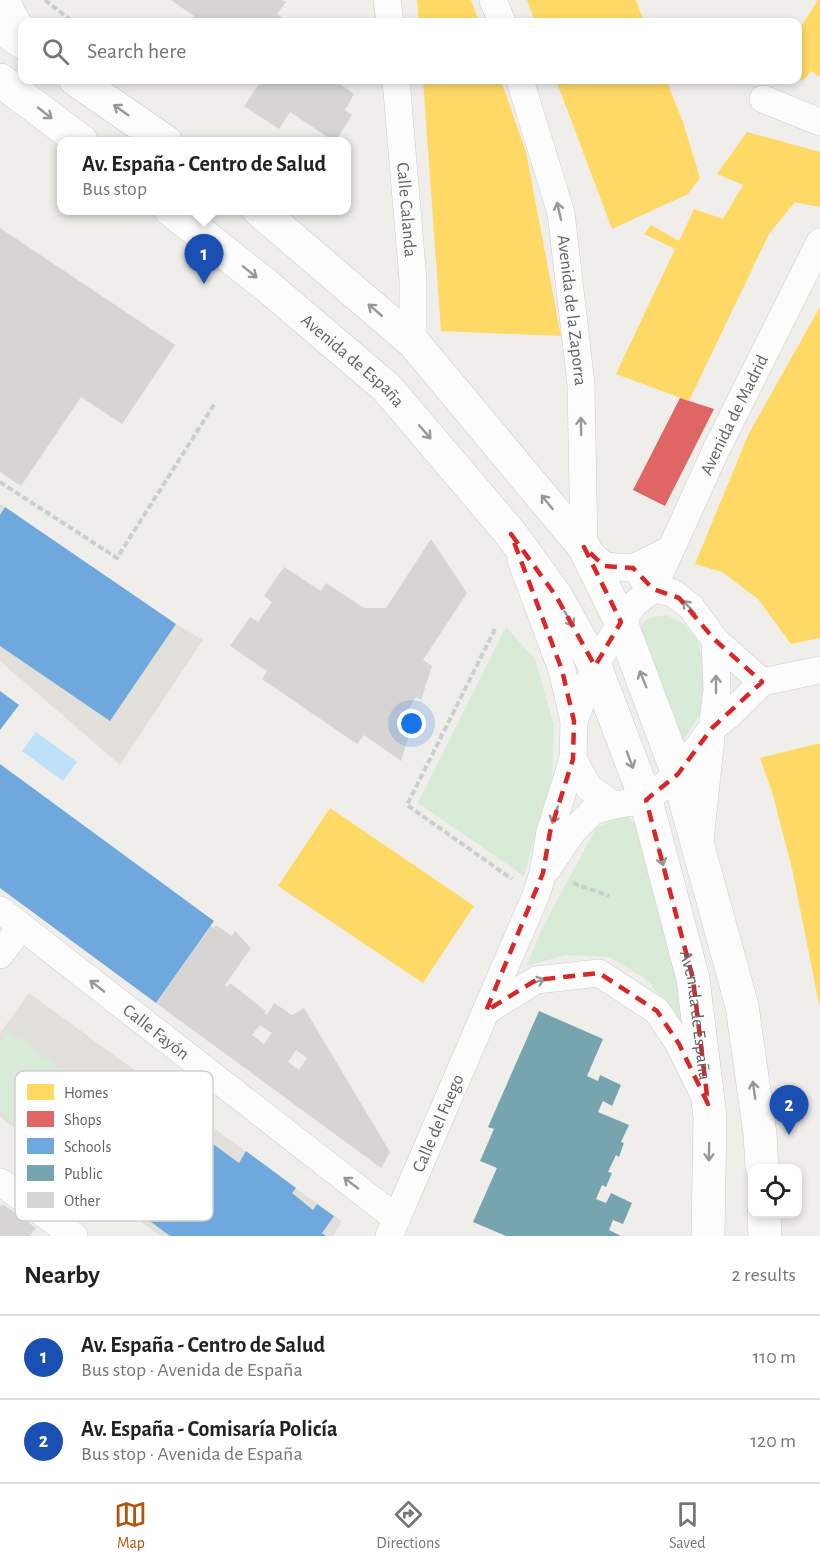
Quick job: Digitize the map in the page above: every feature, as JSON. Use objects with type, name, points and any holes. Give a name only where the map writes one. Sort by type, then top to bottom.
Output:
[{"type":"main road","points":[[0,27],[18,39]]},
{"type":"main road","points":[[2,83],[76,137]]},
{"type":"main road","points":[[82,84],[160,137]]},
{"type":"main road","name":"Avenida de España","points":[[177,215],[266,285],[387,388],[511,534],[556,596],[595,666],[630,802],[693,979],[710,1117],[708,1236]]},
{"type":"main road","points":[[265,215],[413,342],[584,547],[621,622],[678,774],[742,1006],[760,1134],[762,1164]]},
{"type":"main road","points":[[764,1218],[765,1236]]},
{"type":"street","points":[[7,0],[18,23]]},
{"type":"street","points":[[387,0],[389,18]]},
{"type":"street","points":[[493,0],[500,18]]},
{"type":"street","name":"Calle Calanda","points":[[396,84],[413,280],[413,342]]},
{"type":"street","name":"Avenida de la Zaporra","points":[[521,84],[561,213],[581,384],[584,547]]},
{"type":"street","points":[[763,99],[820,122]]},
{"type":"street","name":"Avenida de Madrid","points":[[653,589],[715,452],[820,242]]},
{"type":"street","name":"Avenida de España","points":[[511,534],[562,670],[574,721],[573,759]]},
{"type":"street","points":[[584,547],[604,566],[633,568],[671,549]]},
{"type":"street","points":[[633,568],[653,589],[673,593],[691,607],[715,640],[762,682]]},
{"type":"street","name":"Avenida de España","points":[[574,721],[595,666],[621,622],[634,604],[653,589]]},
{"type":"street","points":[[699,850],[717,690],[715,640]]},
{"type":"street","points":[[573,759],[589,788],[630,802],[678,774],[712,728],[728,716],[762,682],[820,670]]},
{"type":"street","name":"Calle del Fuego","points":[[540,884],[550,832],[573,759]]},
{"type":"street","name":"Calle del Fuego","points":[[393,1227],[540,884],[573,831],[593,811],[630,802]]},
{"type":"street","name":"Calle Fayón","points":[[0,910],[200,1071]]},
{"type":"street","points":[[0,955],[21,927]]},
{"type":"street","points":[[486,1011],[536,980],[599,974],[657,1011],[679,1044],[708,1104]]},
{"type":"street","name":"Calle Fayón","points":[[213,1082],[393,1227]]},
{"type":"street","points":[[1,1185],[15,1195]]},
{"type":"street","points":[[53,1221],[74,1236]]},
{"type":"path","points":[[45,0],[69,18]]},
{"type":"path","points":[[0,482],[117,558],[215,403]]},
{"type":"path","points":[[495,629],[407,805],[540,884],[609,896]]},
{"type":"highlighted area","points":[[511,534],[556,596],[595,666],[621,622],[584,547],[604,566],[633,568],[653,589],[679,598],[715,640],[762,682],[712,728],[678,774],[646,800],[693,979],[708,1104],[679,1044],[657,1011],[599,973],[536,980],[486,1011],[543,873],[550,832],[573,759],[574,721],[562,670]]},
{"type":"shaded area","points":[[0,504],[203,640],[120,765],[0,661]]},
{"type":"shaded area","points":[[29,993],[136,1071],[15,1071],[15,1128],[0,1117],[0,1033]]},
{"type":"shaded area","points":[[213,1127],[341,1221],[334,1236],[160,1236],[140,1221],[213,1221]]},
{"type":"green space","points":[[667,615],[684,624],[697,640],[706,672],[701,713],[683,741],[635,631],[650,617]]},
{"type":"green space","points":[[506,627],[535,659],[554,726],[552,777],[524,876],[418,803]]},
{"type":"green space","points":[[627,817],[638,825],[672,948],[683,1025],[647,980],[610,957],[566,955],[526,966],[545,923],[596,828]]},
{"type":"green space","points":[[9,1031],[63,1071],[15,1071],[15,1123],[0,1112],[0,1043]]},
{"type":"water","points":[[36,732],[77,762],[63,781],[22,751]]},
{"type":"building: Homes","points":[[417,0],[471,0],[478,18],[419,18]]},
{"type":"building: Homes","points":[[527,0],[636,0],[643,18],[534,18]]},
{"type":"building: Homes","points":[[820,0],[820,77],[811,71],[803,81],[802,80],[802,25]]},
{"type":"building: Homes","points":[[423,84],[502,84],[526,152],[561,336],[441,331]]},
{"type":"building: Homes","points":[[558,84],[668,84],[683,122],[700,178],[688,194],[612,229]]},
{"type":"building: Homes","points":[[747,132],[820,152],[819,207],[795,202],[769,234],[689,401],[616,374],[675,249],[644,234],[651,225],[679,241],[694,209],[723,219],[743,185],[717,174]]},
{"type":"building: Homes","points":[[820,307],[820,638],[791,644],[758,599],[722,572],[695,564],[749,433]]},
{"type":"building: Homes","points":[[820,743],[819,1004],[793,873],[773,795],[760,758]]},
{"type":"building: Homes","points":[[330,808],[474,906],[423,983],[278,886]]},
{"type":"building: Shops","points":[[680,398],[714,409],[665,506],[633,490]]},
{"type":"building: Schools","points":[[5,507],[176,624],[110,721],[0,646],[0,515]]},
{"type":"building: Schools","points":[[0,691],[19,705],[0,730]]},
{"type":"building: Schools","points":[[0,764],[214,921],[156,1003],[0,888]]},
{"type":"building: Schools","points":[[213,1144],[239,1163],[246,1151],[296,1188],[292,1193],[313,1210],[317,1204],[334,1216],[322,1233],[326,1236],[170,1236],[150,1221],[213,1221]]},
{"type":"building: Public","points":[[539,1011],[603,1039],[587,1076],[598,1081],[600,1075],[621,1085],[612,1106],[603,1101],[598,1112],[629,1125],[621,1142],[624,1143],[619,1157],[616,1155],[608,1172],[612,1173],[606,1187],[602,1185],[596,1199],[606,1203],[611,1193],[632,1203],[623,1224],[613,1220],[609,1230],[621,1236],[506,1236],[473,1222],[497,1168],[480,1161],[494,1129],[488,1127]]},
{"type":"building: Other","points":[[171,0],[282,0],[286,2],[277,14],[283,18],[192,18],[194,16]]},
{"type":"building: Other","points":[[259,84],[340,84],[354,94],[345,110],[352,115],[338,137],[328,137],[290,112],[279,129],[244,106]]},
{"type":"building: Other","points":[[0,228],[175,345],[122,424],[81,397],[21,486],[0,472]]},
{"type":"building: Other","points":[[431,539],[467,593],[423,660],[432,666],[421,700],[416,697],[402,719],[412,725],[401,761],[364,735],[357,744],[262,679],[267,671],[230,646],[250,617],[258,622],[272,602],[264,596],[284,567],[321,591],[326,583],[364,608],[386,608]]},
{"type":"building: Other","points":[[216,925],[232,936],[235,931],[251,948],[225,985],[228,987],[230,983],[266,1011],[264,1013],[267,1015],[274,1003],[292,1015],[304,1008],[390,1152],[381,1168],[156,1003],[211,926],[214,928]],"holes":[[[260,1025],[272,1033],[264,1044],[252,1035]],[[296,1050],[307,1058],[299,1070],[288,1062]]]},
{"type":"building: Other","points":[[4,1205],[15,1213],[15,1221],[26,1221],[36,1228],[30,1236],[0,1236],[0,1206]]},
{"type":"place","name":"Av. España - Centro de Salud","points":[[204,284]]},
{"type":"place","name":"Av. España - Comisaría Policía","points":[[789,1135]]}]
